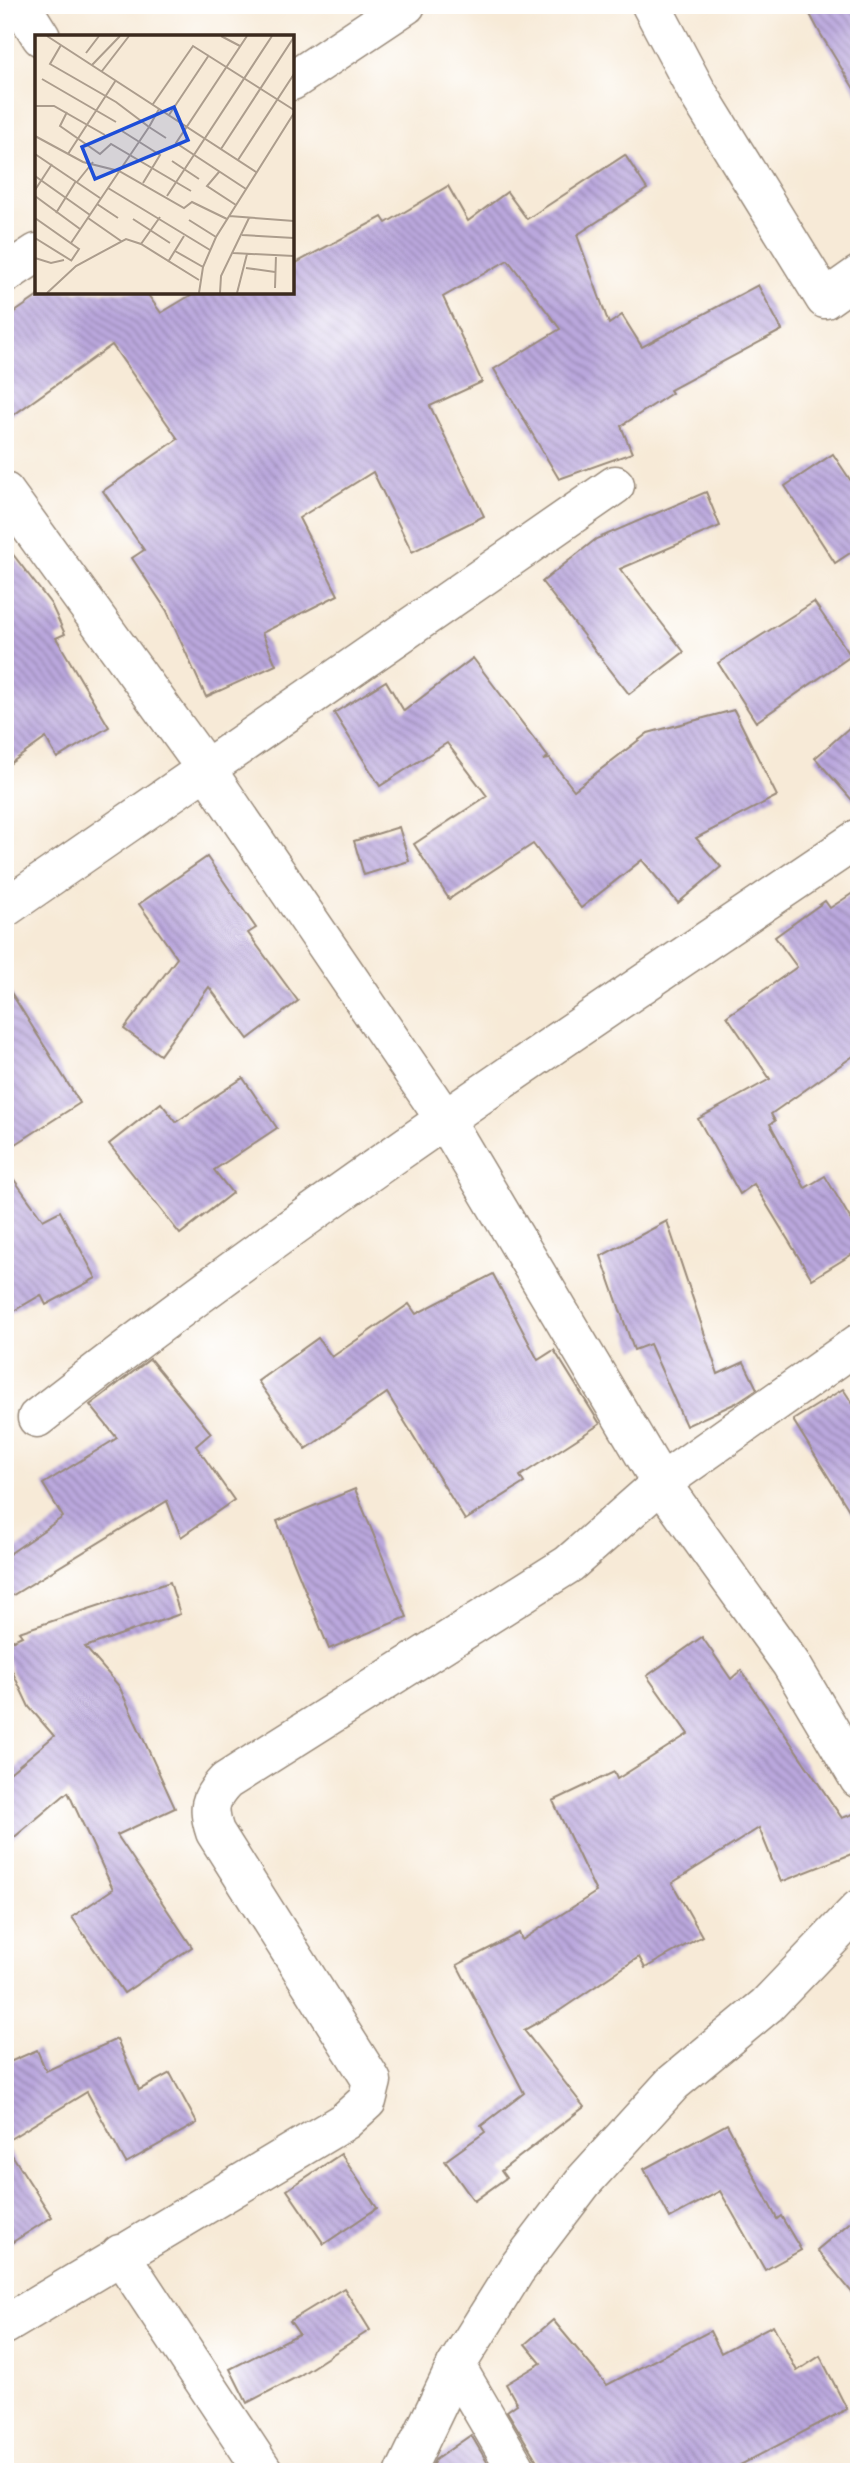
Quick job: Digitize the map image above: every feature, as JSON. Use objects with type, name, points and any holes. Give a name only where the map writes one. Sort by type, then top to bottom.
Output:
[{"type":"street","points":[[21,5],[40,35]]},
{"type":"street","points":[[294,80],[406,5]]},
{"type":"street","points":[[651,5],[696,90],[825,299],[859,275]]},
{"type":"street","points":[[5,274],[35,254]]},
{"type":"street","points":[[5,908],[615,485]]},
{"type":"street","points":[[5,492],[206,769],[444,1118],[661,1483],[790,1664],[859,1779]]},
{"type":"street","points":[[37,1418],[143,1335],[444,1118],[859,838]]},
{"type":"street","points":[[5,2325],[120,2254],[278,2164],[345,2121],[367,2101],[372,2081],[215,1832],[209,1814],[211,1797],[237,1774],[569,1564],[661,1483],[859,1343]]},
{"type":"street","points":[[405,2472],[456,2366],[516,2270],[583,2182],[673,2083],[767,2005],[859,1909]]},
{"type":"street","points":[[120,2254],[264,2472]]},
{"type":"street","points":[[456,2366],[518,2472]]},
{"type":"building","points":[[805,5],[859,5],[859,97],[820,33]]},
{"type":"building","points":[[625,155],[647,189],[577,235],[609,324],[622,315],[642,347],[758,285],[782,330],[670,390],[672,393],[621,426],[632,453],[559,479],[494,369],[560,329],[508,260],[443,297],[482,382],[430,406],[484,516],[412,552],[373,472],[299,518],[338,595],[262,633],[276,665],[206,697],[167,611],[132,558],[144,550],[103,491],[178,439],[112,345],[5,421],[5,319],[41,294],[147,294],[161,313],[193,294],[294,294],[294,264],[382,217],[386,223],[448,186],[468,221],[507,192],[527,219]]},
{"type":"building","points":[[833,454],[859,493],[859,547],[835,563],[785,486]]},
{"type":"building","points":[[706,492],[720,526],[620,569],[684,652],[629,694],[542,582],[596,539]]},
{"type":"building","points":[[5,544],[51,604],[65,634],[56,638],[109,727],[57,758],[46,738],[5,767]]},
{"type":"building","points":[[814,602],[851,656],[756,722],[718,663]]},
{"type":"building","points":[[473,658],[548,757],[543,760],[550,759],[574,790],[648,733],[734,710],[777,796],[696,838],[721,867],[678,903],[642,860],[581,908],[533,844],[449,899],[414,844],[487,796],[447,743],[380,786],[334,713],[386,681],[404,711]]},
{"type":"building","points":[[859,719],[859,808],[815,758]]},
{"type":"building","points":[[399,827],[409,861],[364,875],[354,841]]},
{"type":"building","points":[[207,857],[256,928],[248,933],[298,1001],[248,1039],[209,987],[160,1055],[124,1029],[177,958],[139,904]]},
{"type":"building","points":[[859,889],[859,1052],[771,1114],[775,1121],[770,1124],[805,1188],[825,1176],[859,1233],[859,1250],[812,1279],[754,1184],[740,1194],[698,1119],[770,1079],[727,1016],[797,967],[775,937],[825,901],[830,908]]},
{"type":"building","points":[[5,983],[80,1103],[5,1151]]},
{"type":"building","points":[[243,1078],[277,1128],[214,1170],[232,1193],[180,1234],[109,1144],[161,1103],[176,1122]]},
{"type":"building","points":[[5,1167],[43,1220],[60,1211],[96,1278],[46,1305],[41,1295],[5,1316]]},
{"type":"building","points":[[667,1221],[718,1374],[744,1362],[757,1389],[736,1403],[686,1426],[650,1344],[634,1350],[601,1256]]},
{"type":"building","points":[[493,1274],[538,1360],[554,1350],[600,1424],[520,1476],[524,1483],[465,1520],[387,1393],[306,1449],[258,1381],[318,1338],[332,1357],[409,1304],[416,1314]]},
{"type":"building","points":[[150,1359],[211,1433],[196,1446],[234,1500],[181,1537],[167,1501],[5,1600],[5,1557],[63,1517],[43,1484],[117,1438],[90,1405]]},
{"type":"building","points":[[843,1389],[859,1413],[859,1526],[793,1420]]},
{"type":"building","points":[[355,1489],[407,1617],[329,1649],[277,1521]]},
{"type":"building","points":[[170,1582],[180,1614],[85,1647],[119,1686],[175,1808],[117,1835],[192,1947],[124,1993],[72,1917],[113,1889],[68,1792],[5,1845],[5,1777],[54,1736],[29,1707],[5,1656],[5,1644],[22,1636],[19,1632]]},
{"type":"building","points":[[702,1637],[731,1679],[741,1670],[842,1818],[859,1812],[859,1851],[781,1882],[759,1828],[672,1883],[702,1936],[645,1968],[639,1957],[559,2011],[524,2030],[584,2107],[501,2171],[506,2178],[474,2201],[445,2161],[485,2132],[481,2126],[524,2093],[457,1965],[519,1933],[522,1940],[596,1892],[553,1801],[614,1772],[617,1779],[688,1734],[647,1676]]},
{"type":"building","points":[[117,2039],[139,2090],[170,2073],[197,2123],[126,2163],[87,2092],[5,2142],[5,2064],[37,2050],[46,2071]]},
{"type":"building","points":[[727,2124],[777,2219],[781,2216],[801,2250],[765,2270],[720,2191],[670,2218],[644,2169]]},
{"type":"building","points":[[5,2144],[52,2217],[5,2247]]},
{"type":"building","points":[[341,2154],[377,2208],[324,2244],[287,2190]]},
{"type":"building","points":[[859,2215],[859,2301],[817,2250]]},
{"type":"building","points":[[344,2288],[370,2330],[299,2376],[247,2403],[230,2369],[299,2334],[290,2321]]},
{"type":"building","points":[[553,2320],[607,2385],[710,2331],[721,2353],[773,2325],[797,2371],[820,2356],[847,2409],[727,2472],[540,2472],[537,2461],[507,2411],[517,2404],[506,2384],[541,2363],[525,2344]]},
{"type":"building","points":[[471,2435],[493,2472],[429,2472],[435,2460]]}]
